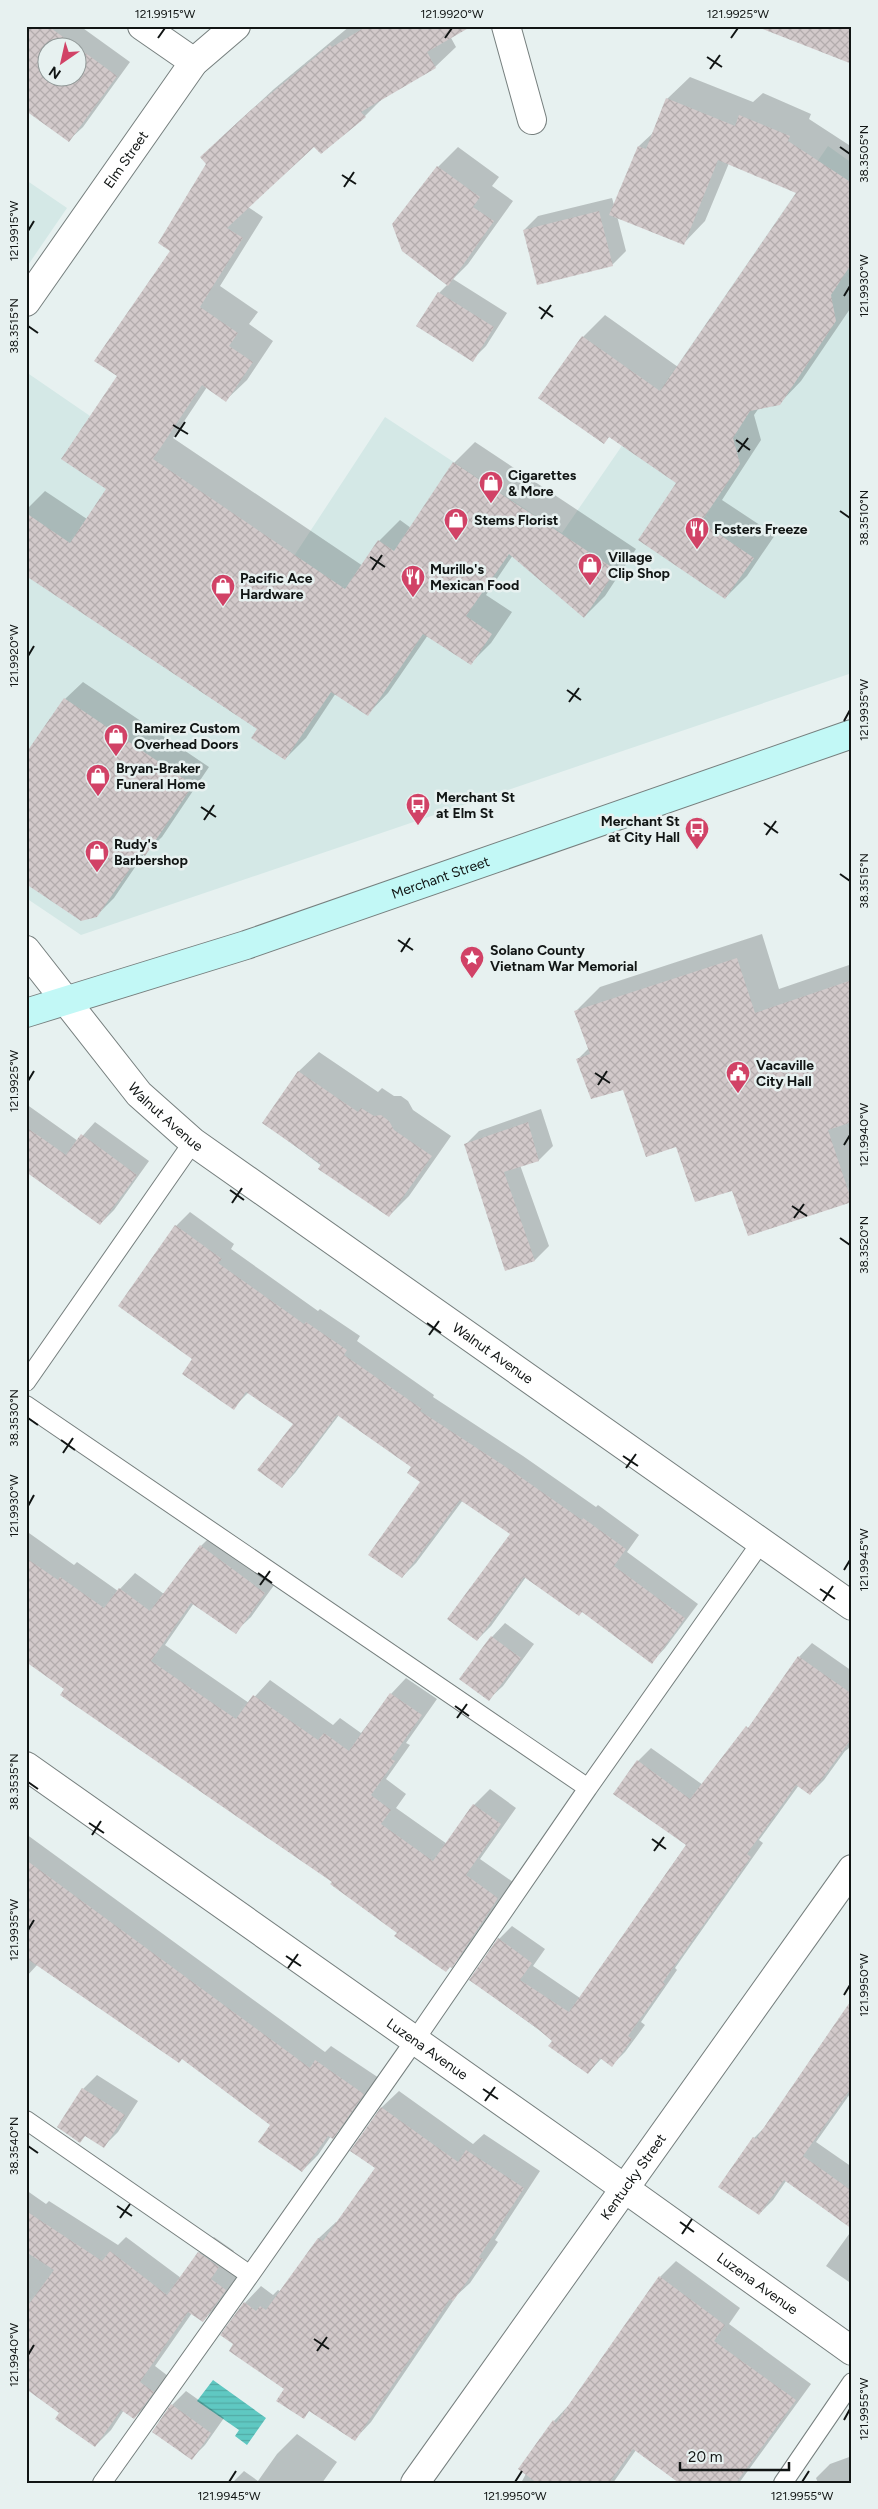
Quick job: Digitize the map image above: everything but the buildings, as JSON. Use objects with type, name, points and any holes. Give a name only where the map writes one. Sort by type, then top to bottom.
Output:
[{"type":"main road","name":"Merchant Street","points":[[26,1013],[317,922],[852,734]]},
{"type":"street","points":[[142,26],[194,62]]},
{"type":"street","name":"Elm Street","points":[[26,302],[194,62],[236,26]]},
{"type":"street","points":[[506,26],[532,120]]},
{"type":"street","points":[[26,950],[65,1001]]},
{"type":"street","name":"Walnut Avenue","points":[[65,1001],[139,1094],[193,1142],[852,1606]]},
{"type":"street","name":"Luzena Avenue","points":[[26,1766],[852,2351]]},
{"type":"street","name":"Kentucky Street","points":[[415,2483],[852,1869]]},
{"type":"lane","points":[[26,1382],[193,1142]]},
{"type":"lane","points":[[26,1406],[588,1788]]},
{"type":"lane","points":[[102,2483],[415,2040],[588,1788],[762,1541]]},
{"type":"lane","points":[[26,2120],[250,2275]]},
{"type":"lane","points":[[783,2483],[852,2382]]},
{"type":"shaded area","points":[[828,146],[852,163],[852,673],[81,935],[26,898],[26,372],[294,556],[385,417],[562,533]]},
{"type":"shaded area","points":[[26,180],[67,208],[26,268]]},
{"type":"water","points":[[213,2380],[266,2418],[247,2445],[235,2436],[239,2430],[197,2401]]},
{"type":"place","name":"Cigarettes & More","points":[[491,504]]},
{"type":"place","name":"Stems Florist","points":[[456,541]]},
{"type":"place","name":"Fosters Freeze","points":[[697,550]]},
{"type":"place","name":"Village Clip Shop","points":[[590,586]]},
{"type":"place","name":"Murillo's Mexican Food","points":[[413,598]]},
{"type":"place","name":"Pacific Ace Hardware","points":[[223,607]]},
{"type":"place","name":"Ramirez Custom Overhead Doors","points":[[116,757]]},
{"type":"place","name":"Bryan-Braker Funeral Home","points":[[98,797]]},
{"type":"place","name":"Merchant St at Elm St","points":[[418,826]]},
{"type":"place","name":"Merchant St at City Hall","points":[[697,850]]},
{"type":"place","name":"Rudy's Barbershop","points":[[97,873]]},
{"type":"place","name":"Solano County Vietnam War Memorial","points":[[472,979]]},
{"type":"place","name":"Vacaville City Hall","points":[[738,1094]]}]
